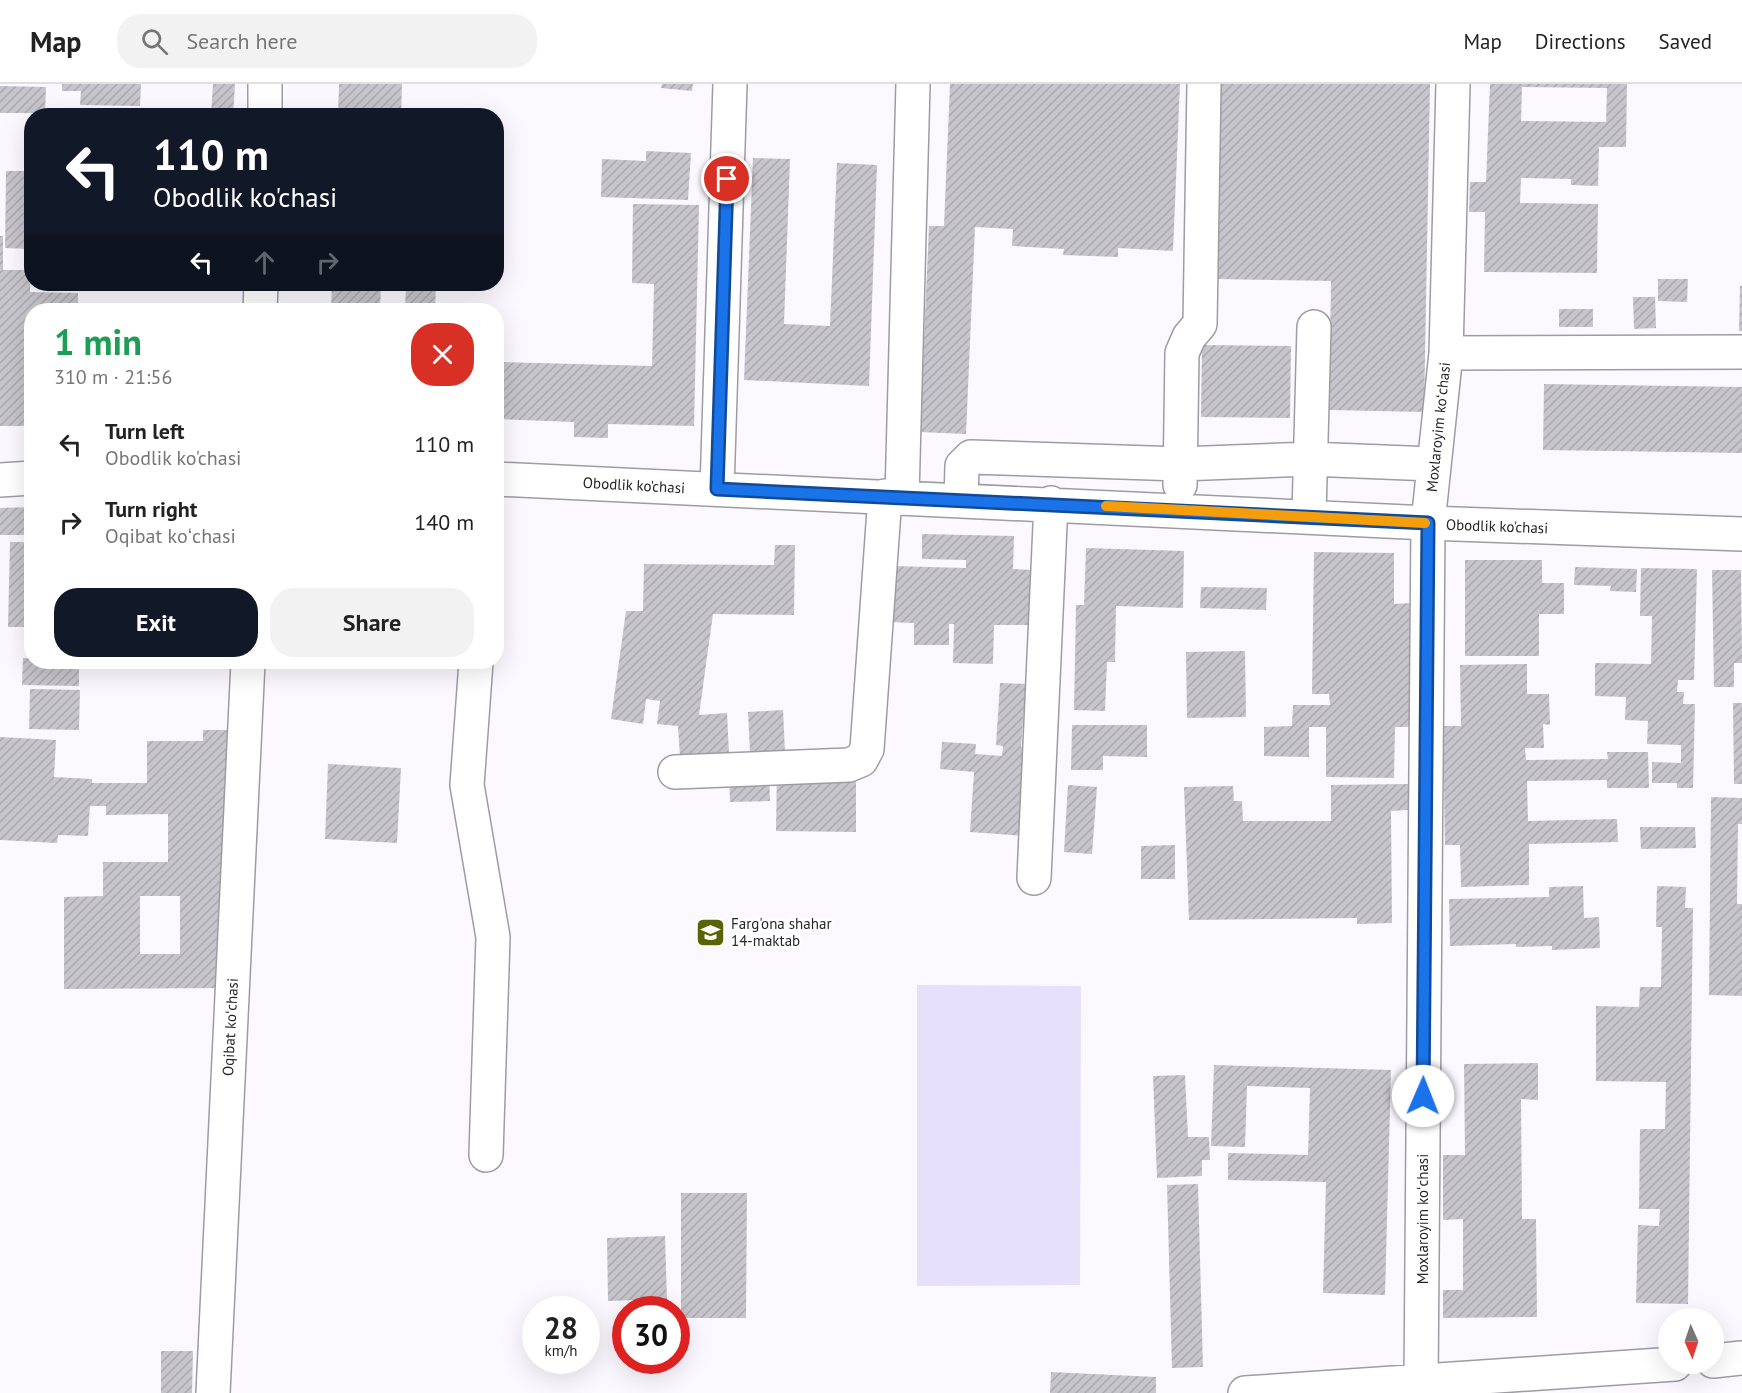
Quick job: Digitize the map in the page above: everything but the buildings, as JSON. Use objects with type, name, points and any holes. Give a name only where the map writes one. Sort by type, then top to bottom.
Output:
[{"type":"street","points":[[265,84],[265,108]]},
{"type":"street","points":[[717,489],[730,84]]},
{"type":"street","points":[[675,772],[849,765],[861,760],[867,749],[893,497],[913,84]]},
{"type":"street","points":[[1179,509],[1182,353],[1189,336],[1200,324],[1204,84]]},
{"type":"street","name":"Moxlaroyim koʻchasi","points":[[1421,1383],[1428,523],[1432,464],[1446,353],[1453,84]]},
{"type":"street","points":[[1309,515],[1314,327]]},
{"type":"street","points":[[1446,353],[1742,352]]},
{"type":"street","points":[[961,500],[962,466],[971,458],[1180,464],[1310,459],[1432,464]]},
{"type":"street","points":[[1089,505],[1090,461]]},
{"type":"street","points":[[0,480],[24,478]]},
{"type":"street","name":"Obodlik ko'chasi","points":[[504,478],[1309,515],[1428,523],[1742,534]]},
{"type":"street","points":[[1034,878],[1051,503]]},
{"type":"street","name":"Oqibat koʻchasi","points":[[213,1393],[248,669]]},
{"type":"street","points":[[475,669],[467,785],[493,937],[486,1155]]},
{"type":"street","points":[[1724,1360],[1742,1358]]},
{"type":"street","points":[[1245,1393],[1421,1383],[1658,1365]]},
{"type":"shaded area","points":[[917,985],[1081,986],[1080,1285],[917,1286]]},
{"type":"slow traffic","points":[[1106,506],[1309,515],[1425,523]]},
{"type":"place","name":"Farg'ona shahar 14-maktab","points":[[710,932]]},
{"type":"route","points":[[727,179],[717,489],[1287,514],[1428,523],[1423,1096]]}]
